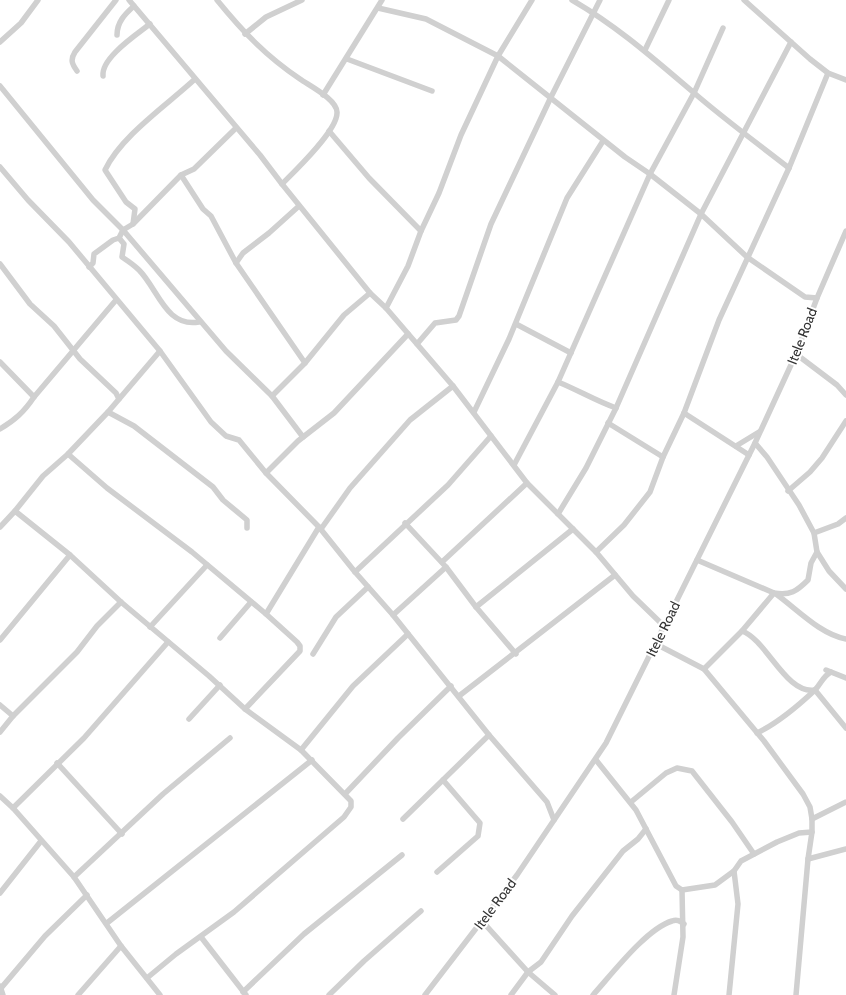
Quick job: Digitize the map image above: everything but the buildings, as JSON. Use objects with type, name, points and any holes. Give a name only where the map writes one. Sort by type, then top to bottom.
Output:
[{"type":"street","points":[[0,42],[21,23],[38,0]]},
{"type":"street","points":[[77,71],[72,64],[72,58],[75,52],[116,0]]},
{"type":"street","points":[[129,0],[260,155],[299,206],[370,293],[386,308],[453,386],[527,483],[596,552],[633,596],[664,626]]},
{"type":"street","points":[[217,0],[245,34],[280,66],[323,94],[335,106],[338,112],[329,131],[317,147],[282,184]]},
{"type":"street","points":[[245,34],[266,17],[302,0]]},
{"type":"street","points":[[323,94],[347,59],[382,0]]},
{"type":"street","points":[[386,308],[408,266],[421,231],[440,193],[461,135],[498,56],[532,0]]},
{"type":"street","points":[[572,0],[595,13],[645,50],[694,93],[789,168]]},
{"type":"street","points":[[417,344],[435,323],[456,320],[459,316],[491,224],[551,97],[595,13],[600,0]]},
{"type":"street","points":[[645,50],[670,0]]},
{"type":"street","points":[[744,0],[828,73],[846,80]]},
{"type":"street","points":[[117,35],[123,17],[134,6]]},
{"type":"street","points":[[378,8],[426,19],[498,56],[604,141],[650,174],[701,214],[747,257],[806,296],[814,304]]},
{"type":"street","points":[[103,76],[102,72],[106,62],[128,41],[150,24]]},
{"type":"street","points":[[514,465],[558,382],[650,174],[694,93],[723,28]]},
{"type":"street","points":[[558,514],[586,468],[616,408],[701,214],[743,131],[791,42]]},
{"type":"street","points":[[347,59],[432,91]]},
{"type":"street","points":[[596,552],[624,525],[650,492],[663,456],[684,413],[719,320],[789,168],[828,73]]},
{"type":"street","points":[[133,224],[135,209],[121,195],[105,170],[106,166],[115,151],[195,79]]},
{"type":"street","points":[[0,86],[93,200],[123,230],[199,322],[272,396],[303,437]]},
{"type":"street","points":[[89,267],[93,263],[94,254],[113,240],[119,238],[123,230],[133,224],[181,175],[194,169],[236,128]]},
{"type":"street","points":[[329,131],[369,178],[421,231]]},
{"type":"street","points":[[474,412],[516,324],[567,198],[604,141]]},
{"type":"street","points":[[0,167],[89,267],[160,351],[211,422],[226,436],[239,440],[266,473],[320,528],[355,572],[394,615],[490,735],[547,802],[554,820]]},
{"type":"street","points":[[181,175],[203,209],[211,216],[236,263],[305,363]]},
{"type":"street","points":[[236,263],[243,253],[269,233],[299,206]]},
{"type":"street","name":"Itele Road","points":[[426,995],[482,921],[596,760],[656,644],[755,443],[796,354],[814,304],[846,231]]},
{"type":"street","points":[[119,238],[124,244],[122,257],[140,271],[176,320],[190,323],[199,322]]},
{"type":"street","points":[[0,264],[30,304],[54,326],[80,359],[116,393],[119,398]]},
{"type":"street","points":[[272,396],[305,363],[344,315],[370,293]]},
{"type":"street","points":[[806,296],[817,298]]},
{"type":"street","points":[[0,429],[26,410],[34,397],[116,300]]},
{"type":"street","points":[[516,324],[571,353]]},
{"type":"street","points":[[266,473],[303,437],[334,412],[408,334]]},
{"type":"street","points":[[0,527],[43,476],[68,454],[108,412],[160,351]]},
{"type":"street","points":[[796,354],[837,385],[846,395]]},
{"type":"street","points":[[0,362],[34,397]]},
{"type":"street","points":[[558,382],[576,390],[592,400],[616,408]]},
{"type":"street","points":[[266,614],[320,528],[350,488],[410,420],[453,386]]},
{"type":"street","points":[[108,412],[134,426],[213,487],[223,500],[247,520],[247,528]]},
{"type":"street","points":[[684,413],[749,455]]},
{"type":"street","points":[[788,491],[810,472],[822,458],[846,421]]},
{"type":"street","points":[[608,423],[663,456]]},
{"type":"street","points":[[736,446],[759,432]]},
{"type":"street","points":[[355,572],[448,485],[491,436]]},
{"type":"street","points":[[755,443],[767,457],[788,491],[799,505],[814,533],[816,552],[829,571],[846,589]]},
{"type":"street","points":[[68,454],[108,488],[207,565],[298,642],[300,650],[245,709]]},
{"type":"street","points":[[394,615],[527,483]]},
{"type":"street","points":[[15,511],[70,555],[121,602],[220,685],[245,709],[301,750],[351,801],[352,806],[344,817],[234,912],[176,954],[147,978]]},
{"type":"street","points":[[814,533],[838,524],[846,518]]},
{"type":"street","points":[[405,524],[444,565],[476,607],[516,654]]},
{"type":"street","points":[[476,607],[573,529]]},
{"type":"street","points":[[697,560],[774,593],[784,595],[792,594],[808,580],[811,563],[816,552]]},
{"type":"street","points":[[0,640],[70,555]]},
{"type":"street","points":[[150,627],[207,565]]},
{"type":"street","points":[[459,696],[516,654],[615,575]]},
{"type":"street","points":[[313,654],[336,617],[368,586]]},
{"type":"street","points":[[704,669],[742,631],[774,593]]},
{"type":"street","points":[[774,593],[828,634],[840,639],[846,639]]},
{"type":"street","points":[[0,732],[13,716],[77,652],[97,626],[121,602]]},
{"type":"street","points":[[220,638],[252,602]]},
{"type":"street","points":[[742,631],[758,644],[782,671],[799,686],[808,691],[815,690]]},
{"type":"street","points":[[301,750],[353,686],[408,634]]},
{"type":"street","points":[[13,808],[84,738],[168,642]]},
{"type":"street","points":[[656,644],[704,669],[764,741],[803,794],[810,807],[812,832],[808,859],[796,995]]},
{"type":"street","points":[[757,733],[768,727],[815,690],[828,671],[846,678]]},
{"type":"street","points":[[189,719],[220,685]]},
{"type":"street","points":[[345,794],[398,738],[451,686]]},
{"type":"street","points":[[815,690],[846,728]]},
{"type":"street","points":[[0,705],[13,716]]},
{"type":"street","points":[[764,741],[768,727]]},
{"type":"street","points":[[403,819],[490,735]]},
{"type":"street","points":[[74,877],[122,834],[163,794],[230,738]]},
{"type":"street","points":[[107,923],[312,760]]},
{"type":"street","points":[[596,760],[631,802],[676,886],[682,890],[715,885],[734,871],[740,861],[777,842],[799,833],[812,832]]},
{"type":"street","points":[[57,763],[122,834]]},
{"type":"street","points":[[631,802],[666,773],[678,768],[692,771],[732,822],[746,845],[754,854]]},
{"type":"street","points":[[437,872],[478,836],[480,823],[443,780]]},
{"type":"street","points":[[1,799],[13,808],[74,877],[107,923],[121,946],[160,995]]},
{"type":"street","points":[[812,819],[846,802]]},
{"type":"street","points":[[511,995],[528,972],[541,962],[589,894],[623,851],[638,839],[646,829]]},
{"type":"street","points":[[0,893],[41,841]]},
{"type":"street","points":[[808,859],[846,849]]},
{"type":"street","points":[[201,937],[244,994],[304,934],[402,855]]},
{"type":"street","points":[[729,995],[738,904],[734,871]]},
{"type":"street","points":[[674,995],[679,970],[684,924],[682,890]]},
{"type":"street","points":[[3,995],[1,986],[45,936],[87,895]]},
{"type":"street","points":[[329,995],[364,961],[421,911]]},
{"type":"street","points":[[593,995],[647,936],[673,920],[684,924]]},
{"type":"street","points":[[482,921],[528,972],[555,995]]},
{"type":"street","points":[[78,995],[121,946]]}]
